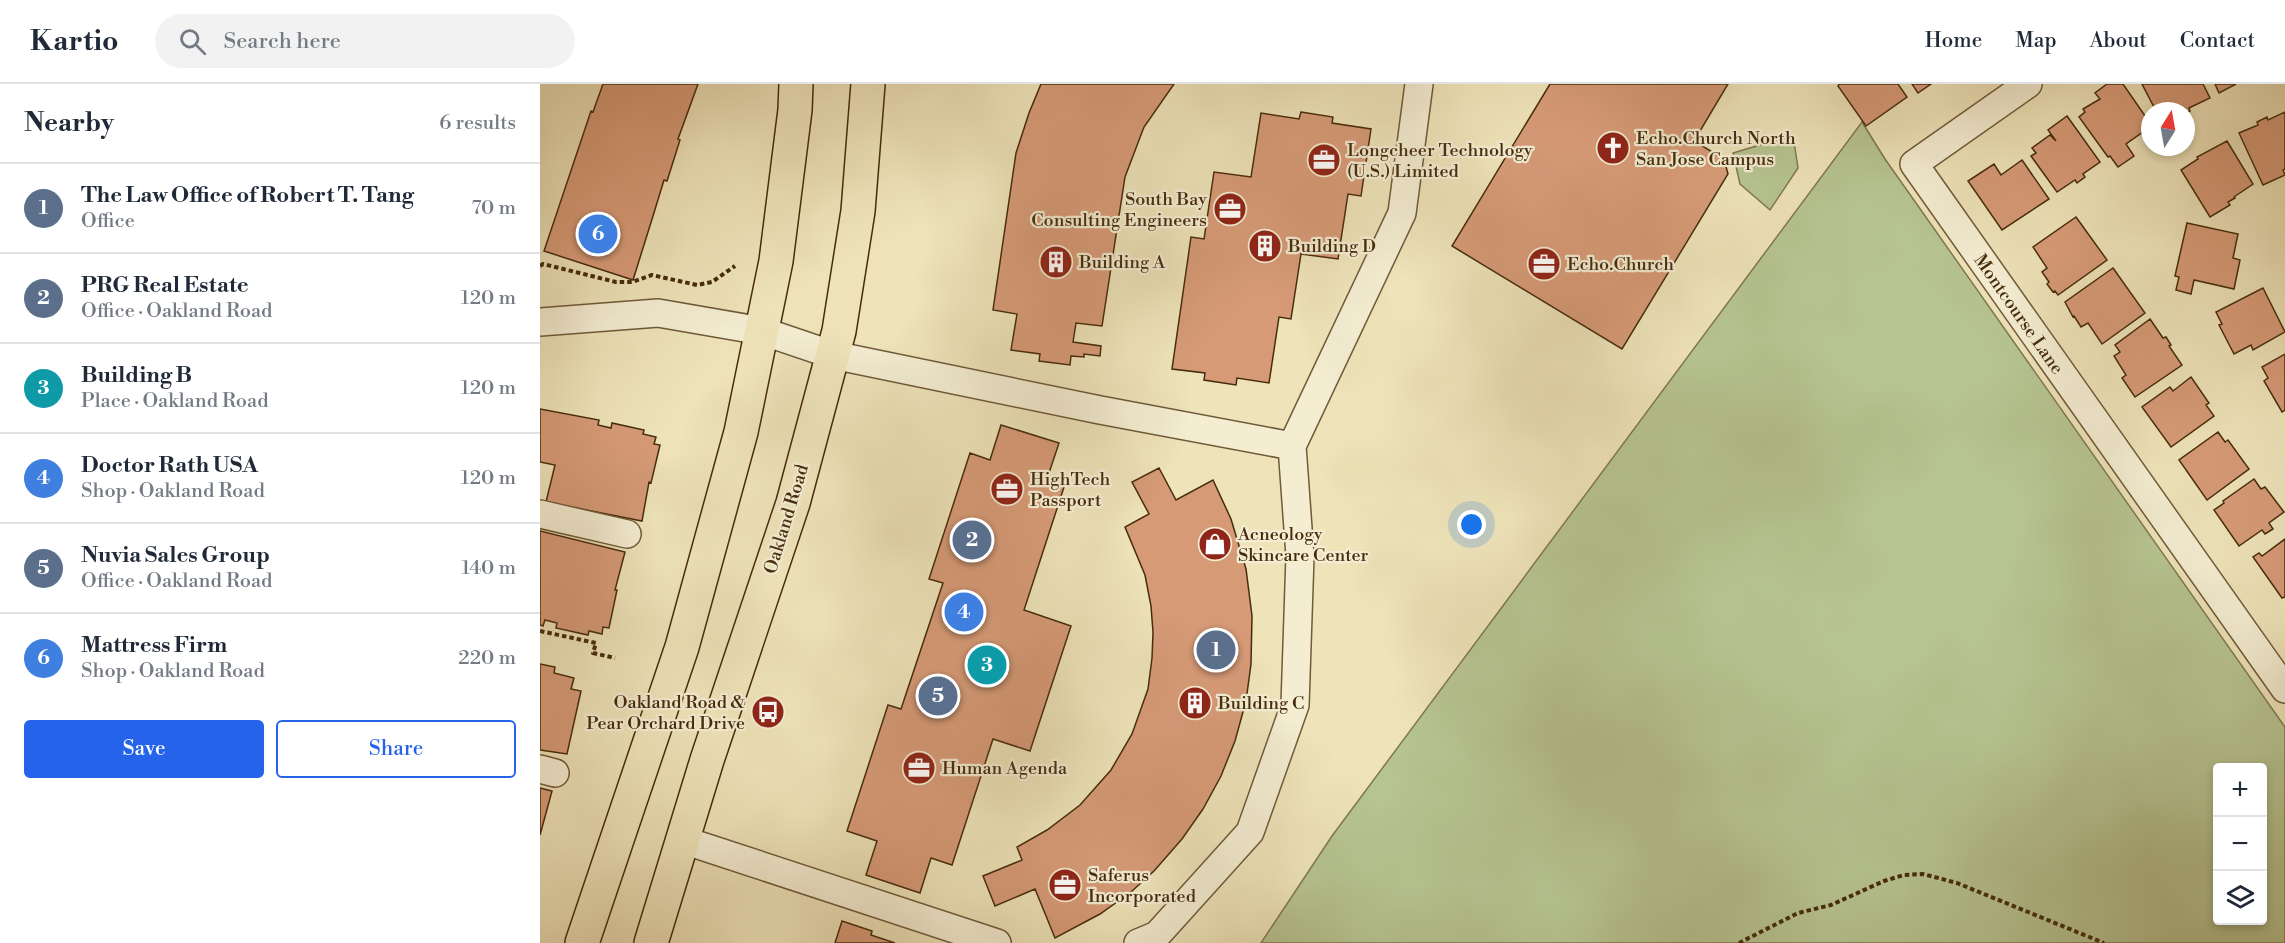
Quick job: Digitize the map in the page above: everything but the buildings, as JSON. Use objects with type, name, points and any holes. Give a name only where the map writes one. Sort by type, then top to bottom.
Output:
[{"type":"main road","points":[[582,943],[682,647],[741,432],[776,261],[795,110],[795,84]]},
{"type":"main road","name":"Oakland Road","points":[[651,943],[792,503],[833,355],[839,331],[858,211],[868,84]]},
{"type":"street","points":[[1138,943],[1157,935],[1250,832],[1295,705],[1300,556],[1292,446],[1402,213],[1419,84]]},
{"type":"street","name":"Montcourse Lane","points":[[2028,84],[1914,164],[2205,579],[2285,689]]},
{"type":"street","points":[[540,322],[658,313],[762,331],[833,355],[1100,410],[1292,446]]},
{"type":"street","points":[[540,514],[627,534]]},
{"type":"street","points":[[683,840],[997,943]]},
{"type":"path","points":[[540,266],[543,264],[616,282],[632,282],[652,275],[697,285],[712,282],[735,266]]},
{"type":"path","points":[[540,631],[596,643],[593,653],[615,658]]},
{"type":"path","points":[[1739,943],[1798,913],[1831,905],[1884,881],[1904,875],[1923,874],[1957,883],[2104,943]]},
{"type":"green space","points":[[1862,122],[1885,159],[2285,727],[2285,943],[1261,943],[1332,836]]},
{"type":"green space","points":[[1793,135],[1798,168],[1770,210],[1740,184],[1733,153]]},
{"type":"place","name":"Echo.Church North San Jose Campus","points":[[1613,148]]},
{"type":"place","name":"Longcheer Technology (U.S.) Limited","points":[[1324,160]]},
{"type":"place","name":"South Bay Consulting Engineers","points":[[1230,209]]},
{"type":"place","name":"Mattress Firm","points":[[598,234]]},
{"type":"place","name":"Building D","points":[[1265,246]]},
{"type":"place","name":"Building A","points":[[1056,262]]},
{"type":"place","name":"Echo.Church","points":[[1544,264]]},
{"type":"place","name":"HighTech Passport","points":[[1007,489]]},
{"type":"place","name":"PRG Real Estate","points":[[972,540]]},
{"type":"place","name":"Acneology Skincare Center","points":[[1215,544]]},
{"type":"place","name":"Doctor Rath USA","points":[[964,612]]},
{"type":"place","name":"The Law Office of Robert T. Tang","points":[[1216,650]]},
{"type":"place","name":"Building B","points":[[987,665]]},
{"type":"place","name":"Nuvia Sales Group","points":[[938,696]]},
{"type":"place","name":"Building C","points":[[1195,703]]},
{"type":"place","name":"Oakland Road & Pear Orchard Drive","points":[[768,712]]},
{"type":"place","name":"Human Agenda","points":[[919,768]]},
{"type":"place","name":"Saferus Incorporated","points":[[1065,885]]}]
